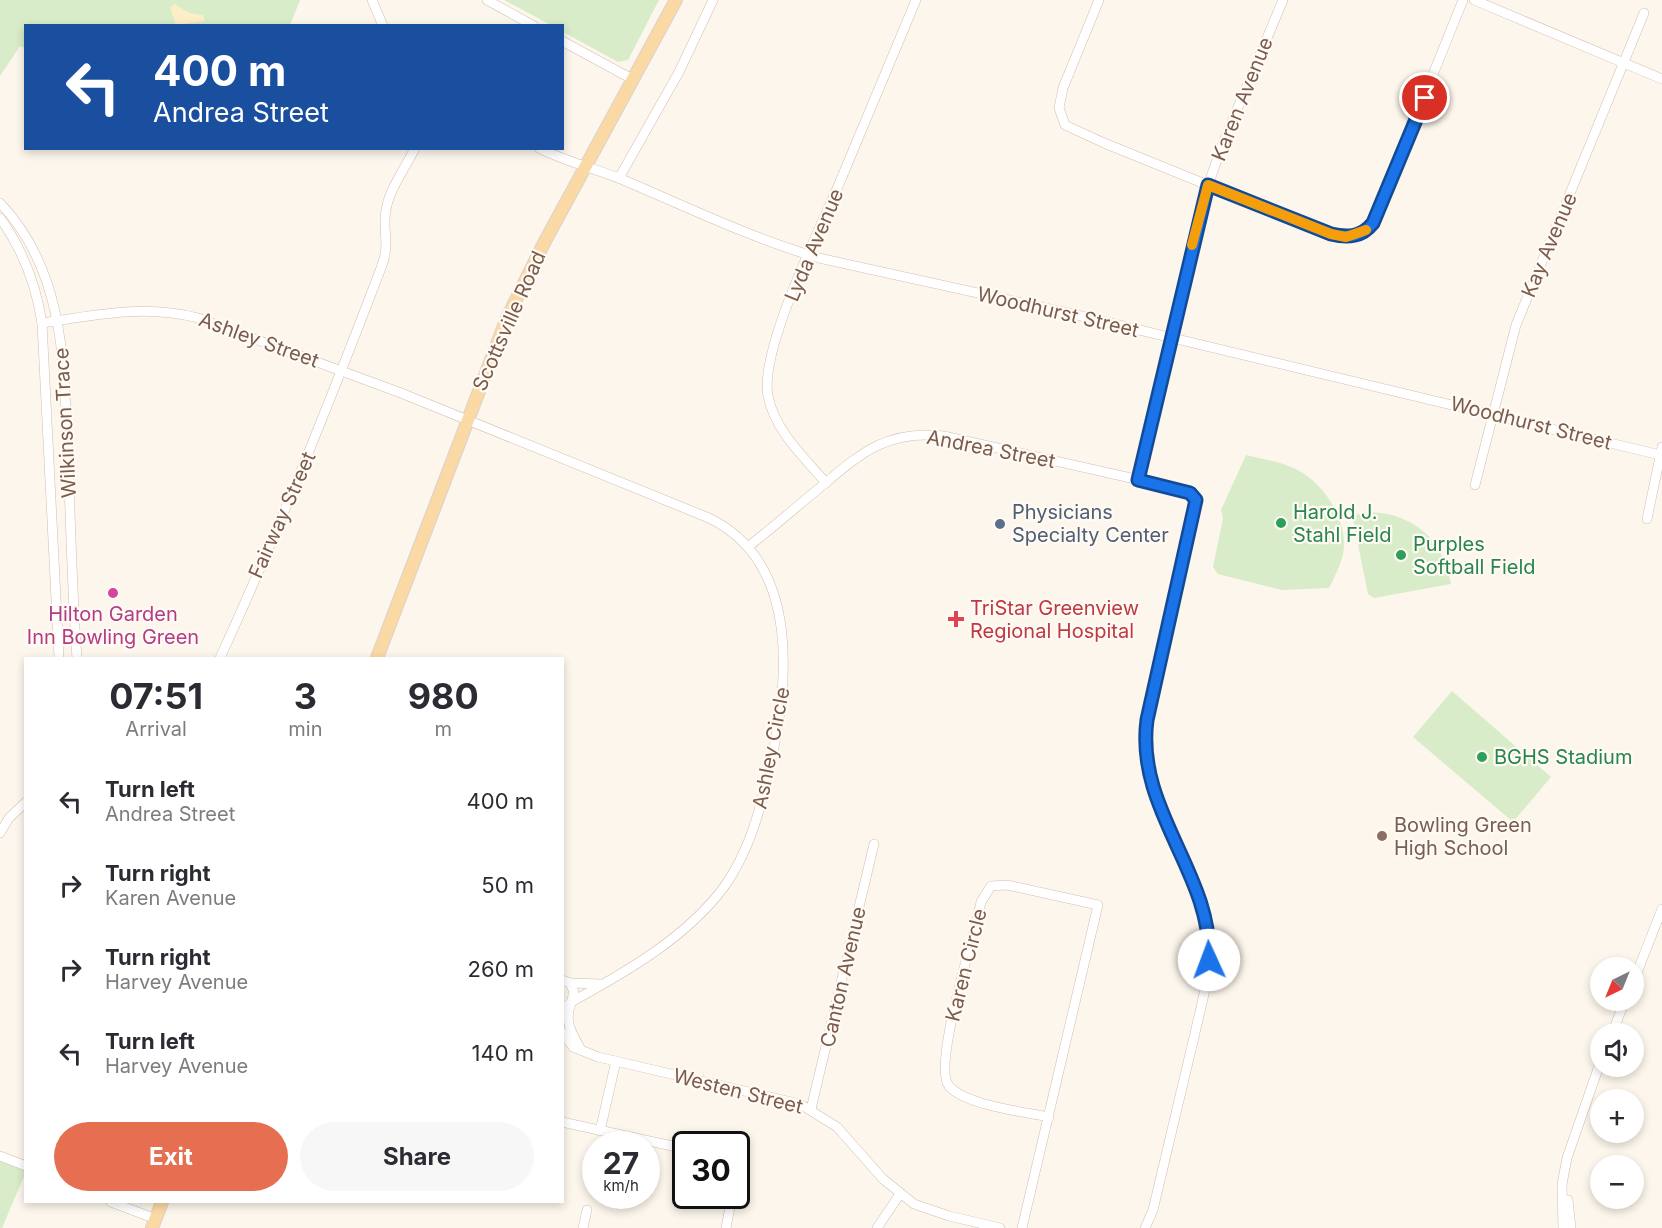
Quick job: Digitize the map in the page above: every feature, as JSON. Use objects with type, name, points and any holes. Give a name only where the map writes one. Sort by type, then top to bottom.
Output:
[{"type":"main road","name":"Scottsville Road","points":[[377,657],[466,421],[518,295],[676,0]]},
{"type":"main road","points":[[154,1223],[162,1203]]},
{"type":"street","points":[[372,0],[382,24]]},
{"type":"street","points":[[380,0],[383,24]]},
{"type":"street","points":[[487,0],[530,24]]},
{"type":"street","points":[[619,178],[679,72],[713,0]]},
{"type":"street","name":"Lyda Avenue","points":[[826,483],[782,430],[773,413],[767,388],[767,370],[808,255],[916,0]]},
{"type":"street","points":[[1099,0],[1063,88],[1059,108],[1063,122],[1070,129],[1331,234],[1346,237],[1364,232],[1373,223],[1463,0]]},
{"type":"street","name":"Karen Avenue","points":[[1138,480],[1208,185],[1283,0]]},
{"type":"street","points":[[1474,0],[1662,79]]},
{"type":"street","name":"Kay Avenue","points":[[1476,485],[1492,413],[1516,325],[1644,13]]},
{"type":"street","points":[[564,42],[634,80]]},
{"type":"street","name":"Fairway Street","points":[[220,657],[286,512],[386,256],[386,209],[414,150]]},
{"type":"street","name":"Woodhurst Street","points":[[544,150],[585,168],[619,178],[738,229],[808,255],[1661,451]]},
{"type":"street","name":"Wilkinson Trace","points":[[0,203],[16,222],[39,261],[49,285],[58,320],[64,388],[77,657]]},
{"type":"street","name":"Wilkinson Trace","points":[[0,218],[27,265],[36,292],[42,323],[59,657]]},
{"type":"street","name":"Ashley Street","points":[[42,323],[121,310],[168,311],[227,328],[340,370],[466,421]]},
{"type":"street","name":"Ashley Circle","points":[[466,421],[709,518],[730,529],[749,546],[769,580],[782,638],[785,677],[778,733],[752,833],[731,877],[700,915],[634,965],[569,1004]]},
{"type":"street","name":"Andrea Street","points":[[749,546],[870,447],[900,436],[921,434],[944,436],[1178,489],[1195,497],[1147,720],[1145,747],[1155,796],[1203,909],[1209,932],[1209,952],[1196,1026],[1153,1210]]},
{"type":"street","points":[[1647,519],[1661,451]]},
{"type":"street","points":[[0,833],[9,818],[24,804]]},
{"type":"street","name":"Canton Avenue","points":[[811,1109],[874,844]]},
{"type":"street","name":"Karen Circle","points":[[1022,1228],[1049,1117],[1098,905],[1007,885],[991,886],[981,899],[946,1046],[945,1077],[952,1089],[974,1099],[1049,1117]]},
{"type":"street","points":[[1643,957],[1662,909]]},
{"type":"street","points":[[565,980],[574,992],[568,1011],[569,1028],[581,1050]]},
{"type":"street","name":"Ashley Circle","points":[[565,980],[601,984]]},
{"type":"street","name":"Westen Street","points":[[564,1035],[573,1047],[616,1061],[764,1094],[811,1109],[837,1127],[900,1194],[925,1209],[1000,1228]]},
{"type":"street","points":[[564,1122],[600,1131],[616,1061]]},
{"type":"street","points":[[1563,1228],[1562,1184],[1571,1140],[1595,1077]]},
{"type":"street","points":[[0,1156],[24,1165]]},
{"type":"street","points":[[1565,1174],[1571,1228]]},
{"type":"street","points":[[877,1228],[900,1194]]},
{"type":"street","points":[[113,1203],[154,1223]]},
{"type":"street","points":[[726,1228],[730,1209]]},
{"type":"street","points":[[583,1228],[587,1210]]},
{"type":"street","points":[[1145,1228],[1153,1210]]},
{"type":"street","points":[[1153,1210],[1153,1228]]},
{"type":"green space","points":[[0,0],[300,0],[290,24],[24,24],[24,48],[20,46],[0,76]]},
{"type":"green space","points":[[504,0],[659,0],[628,60],[618,62],[564,33],[564,24],[549,24]]},
{"type":"green space","name":"Harold J. Stahl Field","points":[[1246,455],[1280,463],[1303,473],[1324,492],[1332,504],[1339,517],[1344,545],[1341,562],[1329,588],[1282,590],[1218,574],[1213,567],[1223,518],[1221,510]]},
{"type":"green space","name":"Purples Softball Field","points":[[1370,512],[1401,518],[1424,532],[1441,554],[1451,584],[1374,598],[1368,594],[1352,515]]},
{"type":"green space","name":"BGHS Stadium","points":[[1452,691],[1551,777],[1513,822],[1413,737]]},
{"type":"green space","points":[[0,1157],[24,1165],[24,1176],[2,1228],[0,1228]]},
{"type":"sand","points":[[174,4],[190,13],[203,15],[205,21],[176,24],[170,8]]},
{"type":"slow traffic","points":[[1192,245],[1208,185],[1331,234],[1355,236],[1366,230]]},
{"type":"place","name":"Harold J. Stahl Field","points":[[1281,523]]},
{"type":"place","name":"Physicians Specialty Center","points":[[1000,524]]},
{"type":"place","name":"Purples Softball Field","points":[[1401,555]]},
{"type":"place","name":"Hilton Garden Inn Bowling Green","points":[[113,593]]},
{"type":"place","name":"TriStar Greenview Regional Hospital","points":[[956,619]]},
{"type":"place","name":"BGHS Stadium","points":[[1482,757]]},
{"type":"place","name":"Bowling Green High School","points":[[1382,836]]},
{"type":"route","points":[[1209,960],[1209,932],[1203,909],[1155,796],[1148,772],[1145,747],[1147,720],[1196,500],[1190,493],[1138,480],[1192,243],[1208,185],[1331,234],[1346,237],[1364,232],[1373,223],[1425,98]]}]
